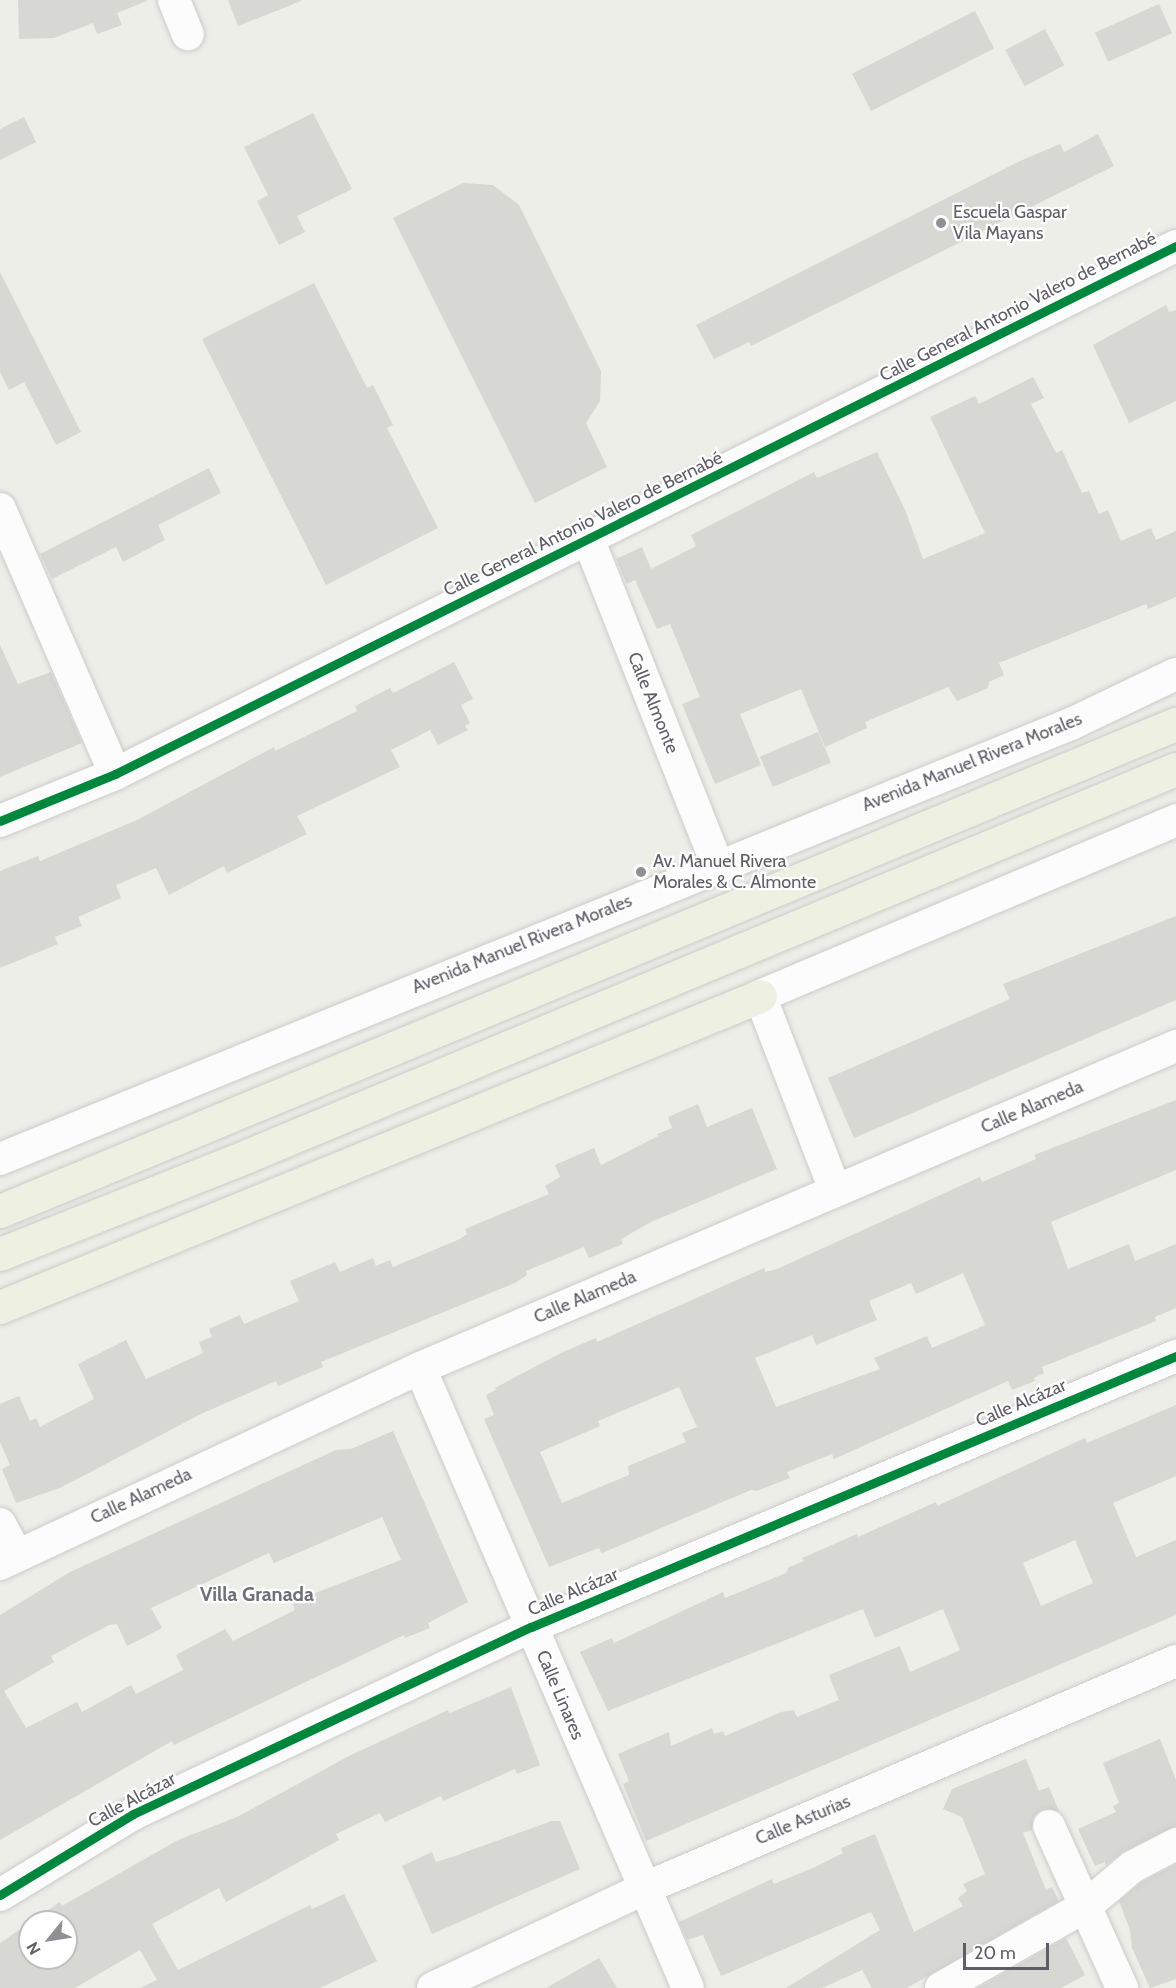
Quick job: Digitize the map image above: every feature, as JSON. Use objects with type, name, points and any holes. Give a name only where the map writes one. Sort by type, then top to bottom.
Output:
[{"type":"highway","points":[[0,1211],[226,1120],[1176,724]]},
{"type":"highway","points":[[0,1254],[247,1156],[1176,769]]},
{"type":"highway","points":[[0,1307],[760,996]]},
{"type":"street","points":[[174,0],[188,34]]},
{"type":"street","name":"Calle General Antonio Valero de Bernabé","points":[[0,821],[115,774],[589,541],[1176,246]]},
{"type":"street","points":[[0,509],[115,774]]},
{"type":"street","name":"Calle Almonte","points":[[589,541],[717,865]]},
{"type":"street","name":"Avenida Manuel Rivera Morales","points":[[0,1159],[717,865],[1071,724],[1176,674]]},
{"type":"street","points":[[835,1190],[760,996],[1176,820]]},
{"type":"street","name":"Calle Alameda","points":[[8,1559],[420,1368],[1176,1046]]},
{"type":"street","name":"Calle Alcázar","points":[[0,1895],[133,1814],[531,1627],[1176,1356]]},
{"type":"street","name":"Calle Linares","points":[[420,1368],[643,1889],[688,1988]]},
{"type":"street","points":[[0,1524],[8,1559]]},
{"type":"street","name":"Calle Asturias","points":[[433,1988],[643,1889],[1176,1661]]},
{"type":"street","points":[[1049,1826],[1122,1988]]},
{"type":"street","points":[[941,1988],[1086,1906],[1132,1867],[1176,1844]]},
{"type":"building","points":[[18,0],[147,1],[117,13],[122,25],[97,34],[93,23],[54,38],[19,39]]},
{"type":"building","points":[[228,0],[301,0],[301,1],[238,26]]},
{"type":"building","points":[[1159,4],[1172,33],[1108,62],[1095,32]]},
{"type":"building","points":[[975,11],[994,48],[871,111],[852,74]]},
{"type":"building","points":[[1045,29],[1064,65],[1025,86],[1005,50]]},
{"type":"building","points":[[313,113],[352,189],[297,216],[305,232],[279,245],[257,201],[268,195],[244,147]]},
{"type":"building","points":[[24,117],[36,142],[0,160],[0,129]]},
{"type":"building","points":[[1098,134],[1114,166],[751,346],[749,342],[714,359],[696,325],[1020,161],[1060,144],[1064,152]]},
{"type":"building","points":[[463,183],[493,185],[519,205],[601,371],[600,401],[586,423],[607,467],[535,503],[393,218]]},
{"type":"building","points":[[0,272],[81,432],[56,445],[24,382],[9,390],[0,372]]},
{"type":"building","points":[[314,283],[367,388],[373,385],[393,425],[387,428],[438,528],[326,585],[202,339]]},
{"type":"building","points":[[1166,305],[1169,312],[1176,310],[1176,401],[1129,423],[1093,345]]},
{"type":"building","points":[[1033,377],[1044,398],[1031,404],[1056,453],[1062,450],[1082,493],[1089,491],[1099,514],[1108,510],[1121,541],[1151,528],[1156,540],[1176,531],[1176,597],[1148,609],[1146,604],[999,663],[1004,675],[989,682],[988,688],[957,701],[948,687],[865,722],[867,728],[825,747],[801,689],[740,714],[761,765],[715,784],[682,704],[700,697],[670,624],[657,629],[635,580],[627,584],[616,559],[642,547],[651,569],[696,546],[691,535],[814,472],[817,478],[877,452],[906,512],[923,559],[985,533],[930,417],[975,396],[979,404]]},
{"type":"building","points":[[209,468],[221,493],[158,525],[165,540],[123,562],[116,547],[52,579],[40,554]]},
{"type":"building","points":[[0,645],[18,684],[51,672],[82,743],[0,777]]},
{"type":"building","points":[[454,662],[473,699],[461,705],[470,723],[465,726],[468,730],[438,745],[430,730],[391,750],[400,767],[297,816],[307,834],[227,873],[224,866],[169,895],[156,868],[116,885],[121,898],[78,917],[82,926],[55,937],[58,944],[0,968],[0,871],[38,856],[40,861],[137,820],[274,747],[275,751],[357,711],[355,706],[390,688],[393,693]]},
{"type":"building","points":[[818,732],[831,762],[773,787],[760,757]]},
{"type":"building","points":[[1176,916],[1176,1000],[854,1138],[828,1078],[1010,999],[1003,984]]},
{"type":"building","points":[[1176,1100],[1176,1170],[1051,1222],[1068,1269],[1129,1244],[1135,1261],[1176,1244],[1176,1308],[1155,1317],[1156,1321],[1042,1367],[1044,1373],[1034,1378],[1035,1381],[1012,1390],[1008,1381],[834,1459],[832,1454],[787,1472],[790,1478],[757,1491],[751,1490],[602,1553],[599,1548],[549,1567],[484,1419],[494,1415],[486,1395],[563,1352],[596,1338],[597,1342],[764,1268],[765,1272],[777,1269],[980,1177],[982,1182],[1036,1159],[1034,1155]],"holes":[[[963,1273],[985,1325],[932,1348],[927,1336],[874,1358],[880,1369],[776,1407],[755,1358],[812,1335],[816,1345],[877,1320],[869,1301],[911,1283],[916,1294]],[[679,1387],[697,1427],[682,1433],[686,1442],[628,1466],[629,1475],[562,1503],[540,1452],[600,1426],[598,1421]]]},
{"type":"building","points":[[698,1104],[707,1127],[752,1108],[777,1169],[651,1222],[621,1239],[623,1244],[589,1258],[584,1247],[526,1271],[527,1275],[515,1283],[321,1362],[323,1367],[278,1386],[276,1381],[201,1414],[60,1488],[16,1503],[2,1469],[10,1465],[0,1442],[0,1404],[19,1396],[30,1421],[36,1418],[40,1427],[94,1399],[78,1364],[126,1340],[146,1379],[203,1353],[199,1342],[212,1337],[209,1329],[240,1315],[244,1324],[299,1301],[290,1281],[335,1262],[340,1272],[373,1258],[376,1266],[390,1260],[393,1267],[460,1239],[467,1234],[465,1229],[549,1194],[545,1186],[560,1177],[555,1165],[594,1148],[601,1165],[672,1128],[668,1117]]},
{"type":"building","points":[[1176,1405],[1176,1476],[1113,1503],[1136,1557],[1176,1540],[1176,1615],[646,1841],[623,1784],[629,1781],[618,1754],[669,1732],[671,1746],[712,1728],[714,1734],[723,1731],[725,1736],[781,1712],[794,1710],[797,1717],[839,1700],[829,1675],[900,1646],[910,1672],[960,1650],[943,1609],[875,1638],[863,1609],[608,1711],[580,1652],[612,1638],[614,1643],[723,1592],[725,1598],[786,1573],[789,1567],[804,1561],[802,1558],[857,1534],[858,1537],[936,1502],[937,1506],[1085,1438],[1087,1443]],"holes":[[[1075,1540],[1093,1583],[1041,1606],[1023,1563]]]},
{"type":"building","points":[[393,1431],[468,1602],[428,1623],[430,1628],[405,1638],[404,1635],[174,1745],[172,1741],[0,1840],[0,1615],[70,1572],[336,1450],[351,1449]],"holes":[[[382,1517],[401,1560],[292,1602],[295,1610],[233,1641],[225,1629],[176,1655],[183,1670],[136,1694],[131,1685],[82,1712],[77,1702],[26,1728],[4,1691],[54,1662],[51,1656],[109,1625],[117,1624],[127,1646],[162,1628],[151,1608],[269,1553],[274,1563]]]},
{"type":"building","points":[[511,1687],[540,1765],[517,1774],[515,1769],[443,1801],[441,1796],[385,1822],[380,1813],[336,1834],[339,1840],[226,1902],[219,1888],[152,1924],[178,1970],[310,1905],[312,1909],[344,1894],[377,1961],[320,1988],[140,1988],[157,1980],[140,1950],[75,1988],[0,1988],[0,1943],[18,1930],[18,1970],[78,1970],[78,1910],[48,1910],[60,1902],[62,1906],[178,1840],[237,1817],[349,1756],[448,1710],[450,1713]]},
{"type":"building","points":[[1160,1739],[1176,1780],[1176,1826],[1124,1851],[1106,1865],[1105,1862],[1095,1866],[1078,1829],[1116,1812],[1113,1806],[1119,1803],[1103,1763]]},
{"type":"building","points":[[1026,1759],[1039,1791],[1049,1787],[1059,1811],[1041,1810],[1034,1816],[1032,1830],[1023,1833],[1046,1890],[1052,1887],[1059,1901],[907,1988],[872,1988],[862,1970],[822,1988],[786,1988],[880,1930],[871,1912],[721,1976],[703,1935],[687,1940],[679,1922],[772,1879],[774,1884],[815,1867],[843,1853],[841,1848],[875,1834],[914,1932],[963,1906],[958,1898],[967,1891],[963,1884],[985,1874],[962,1817],[943,1809],[952,1789]]},
{"type":"building","points":[[552,1821],[560,1821],[580,1869],[432,1934],[402,1866],[432,1852],[436,1862]]},
{"type":"building","points":[[1176,1864],[1176,1979],[1150,1988],[1132,1948],[1130,1930],[1119,1901],[1142,1882]]},
{"type":"building","points":[[1066,1938],[1085,1975],[1061,1988],[978,1988]]},
{"type":"building","points":[[599,1958],[617,1988],[546,1988]]},
{"type":"cycle path","points":[[0,821],[115,774],[1176,246]]},
{"type":"cycle path","points":[[0,1895],[133,1814],[531,1627],[1176,1356]]},
{"type":"place","name":"Escuela Gaspar Vila Mayans","points":[[941,223]]},
{"type":"place","name":"Av. Manuel Rivera Morales & C. Almonte","points":[[641,872]]},
{"type":"district","name":"Villa Granada","points":[[257,1594]]}]
